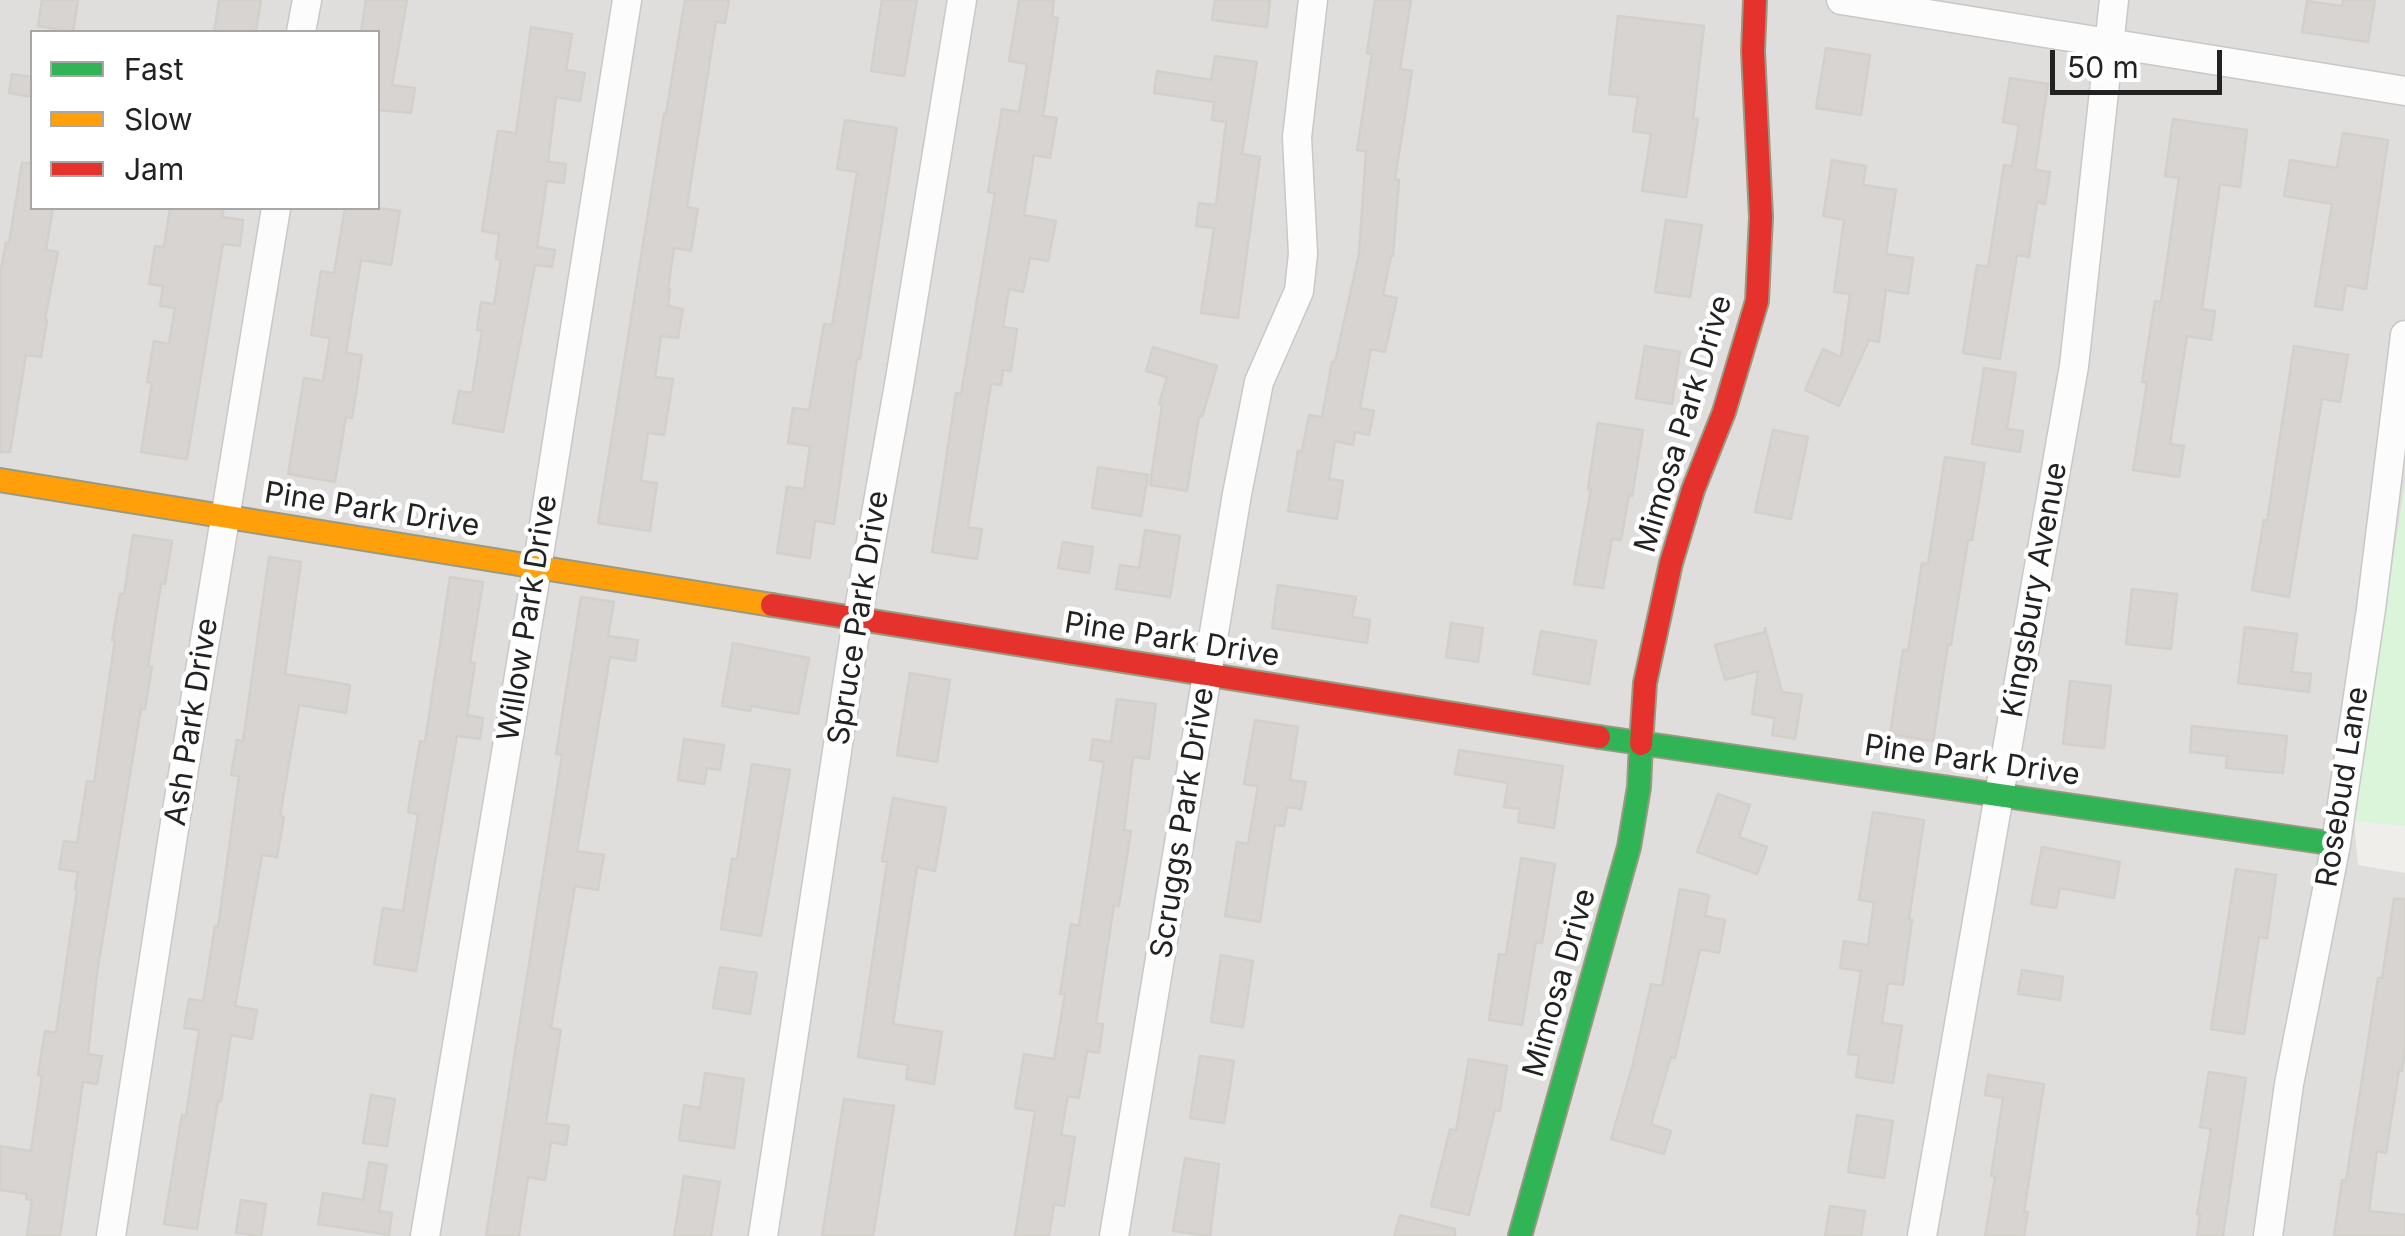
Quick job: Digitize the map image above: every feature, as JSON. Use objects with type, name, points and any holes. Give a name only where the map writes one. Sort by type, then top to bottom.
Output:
[{"type":"street","points":[[302,30],[307,0]]},
{"type":"street","name":"Willow Park Drive","points":[[425,1236],[627,0]]},
{"type":"street","name":"Spruce Park Drive","points":[[763,1236],[857,620],[962,0]]},
{"type":"street","name":"Scruggs Park Drive","points":[[1114,1236],[1258,382],[1299,291],[1303,254],[1298,137],[1312,0]]},
{"type":"street","name":"Mimosa Park Drive","points":[[1641,744],[1645,683],[1671,563],[1693,490],[1724,412],[1756,301],[1762,217],[1753,51],[1755,0]]},
{"type":"street","points":[[1841,0],[2405,91]]},
{"type":"street","name":"Kingsbury Avenue","points":[[1922,1236],[2074,366],[2114,0]]},
{"type":"street","name":"Ash Park Drive","points":[[111,1236],[276,210]]},
{"type":"street","name":"Rosebud Lane","points":[[2268,1236],[2289,1084],[2336,844],[2405,336]]},
{"type":"street","name":"Pine Park Drive","points":[[0,480],[1641,744],[2336,844]]},
{"type":"street","name":"Mimosa Drive","points":[[1520,1236],[1629,848],[1641,744]]},
{"type":"shaded area","points":[[0,0],[2405,0],[2405,482],[2354,821],[2358,865],[2405,873],[2405,1236],[0,1236]]},
{"type":"green space","points":[[2405,482],[2405,826],[2354,821]]},
{"type":"building","points":[[42,0],[78,0],[73,30],[38,26]]},
{"type":"building","points":[[219,0],[261,0],[256,30],[214,30]]},
{"type":"building","points":[[366,0],[407,0],[392,85],[415,88],[411,113],[380,110],[380,30],[361,30]]},
{"type":"building","points":[[685,0],[729,0],[725,23],[716,22],[687,207],[698,209],[691,251],[674,248],[668,306],[683,309],[678,338],[661,336],[655,377],[673,379],[664,435],[648,433],[641,481],[657,483],[650,531],[598,523]]},
{"type":"building","points":[[882,0],[917,0],[904,76],[871,71]]},
{"type":"building","points":[[1019,0],[1054,0],[1052,17],[1058,18],[1043,116],[1057,118],[1050,158],[1034,155],[1024,215],[1056,221],[1048,261],[1030,258],[1023,292],[1009,289],[1003,327],[1017,329],[1011,371],[1003,370],[1001,385],[991,384],[968,527],[982,529],[977,559],[932,552],[956,393],[961,394],[995,193],[988,192],[1002,109],[1019,112],[1027,64],[1009,61]]},
{"type":"building","points":[[1215,0],[1270,0],[1267,27],[1212,20]]},
{"type":"building","points":[[1375,0],[1411,0],[1400,69],[1412,71],[1395,179],[1399,180],[1393,256],[1383,295],[1397,298],[1385,352],[1371,349],[1360,408],[1374,411],[1369,435],[1355,432],[1353,445],[1335,441],[1329,479],[1343,481],[1337,519],[1288,511],[1298,451],[1302,451],[1309,415],[1322,417],[1359,254],[1366,151],[1357,150],[1372,54],[1367,53]]},
{"type":"building","points":[[2343,0],[2375,0],[2368,42],[2302,32],[2307,1],[2342,6]]},
{"type":"building","points":[[1618,16],[1704,26],[1693,119],[1698,119],[1686,197],[1642,191],[1651,134],[1633,131],[1638,97],[1609,94]]},
{"type":"building","points":[[531,27],[572,34],[566,70],[585,73],[580,101],[556,97],[548,162],[566,164],[564,183],[547,181],[537,247],[555,250],[552,267],[535,265],[503,432],[453,423],[459,391],[472,393],[482,331],[477,330],[481,302],[494,304],[501,260],[496,259],[499,234],[482,231],[498,131],[516,133]]},
{"type":"building","points":[[1826,48],[1870,55],[1861,115],[1816,108]]},
{"type":"building","points":[[1215,56],[1257,62],[1242,154],[1260,157],[1238,318],[1201,313],[1214,228],[1196,226],[1199,203],[1216,205],[1226,122],[1212,120],[1214,102],[1154,93],[1157,71],[1211,80]]},
{"type":"building","points":[[12,74],[30,77],[30,97],[9,93]]},
{"type":"building","points":[[2010,78],[2048,84],[2035,170],[2050,172],[2045,204],[2037,202],[2029,257],[2017,255],[2000,359],[1963,353],[1977,265],[1988,267],[2004,165],[2012,166],[2019,125],[2003,122]]},
{"type":"building","points":[[2173,119],[2247,130],[2240,187],[2220,184],[2202,309],[2215,311],[2211,340],[2187,336],[2170,444],[2184,446],[2179,477],[2133,470],[2147,382],[2142,382],[2155,301],[2161,302],[2179,178],[2165,176]]},
{"type":"building","points":[[845,120],[897,128],[857,359],[834,524],[815,521],[810,558],[777,553],[787,487],[804,489],[810,446],[788,443],[793,408],[809,410],[824,324],[832,325],[857,172],[837,169]]},
{"type":"building","points":[[2343,133],[2388,140],[2366,289],[2346,285],[2342,310],[2315,306],[2332,204],[2284,196],[2290,160],[2337,168]]},
{"type":"building","points":[[1832,160],[1866,166],[1863,185],[1896,190],[1886,254],[1913,258],[1908,294],[1886,290],[1879,342],[1869,340],[1839,406],[1805,390],[1823,349],[1841,357],[1850,294],[1834,292],[1844,220],[1823,216]]},
{"type":"building","points":[[22,163],[30,163],[30,210],[53,210],[46,250],[58,252],[41,357],[26,355],[10,452],[0,452],[0,275],[6,242],[9,243]]},
{"type":"building","points":[[170,210],[224,210],[222,217],[243,220],[240,246],[223,244],[187,459],[141,452],[154,341],[169,344],[175,308],[160,306],[163,286],[149,284],[155,246],[164,247]]},
{"type":"building","points":[[345,210],[400,211],[391,265],[361,260],[346,353],[362,355],[352,418],[346,417],[335,482],[288,474],[304,378],[323,381],[330,338],[311,335],[321,271],[334,273]]},
{"type":"building","points":[[1666,220],[1702,225],[1690,297],[1655,292]]},
{"type":"building","points":[[1645,346],[1680,352],[1672,404],[1636,398]]},
{"type":"building","points":[[2294,346],[2348,355],[2340,402],[2322,399],[2289,597],[2252,590],[2264,520],[2267,521]]},
{"type":"building","points":[[1153,347],[1217,366],[1202,417],[1199,416],[1187,491],[1150,485],[1162,405],[1159,404],[1167,377],[1146,371]]},
{"type":"building","points":[[1984,368],[2016,373],[2007,429],[2023,431],[2020,452],[1972,444]]},
{"type":"building","points":[[1598,423],[1643,430],[1621,540],[1612,539],[1603,588],[1574,584]]},
{"type":"building","points":[[1773,430],[1808,437],[1791,519],[1755,512]]},
{"type":"building","points":[[1945,457],[1985,463],[1951,645],[1948,644],[1933,741],[1890,734],[1922,563],[1928,564]]},
{"type":"building","points":[[1098,467],[1148,475],[1141,516],[1092,508]]},
{"type":"building","points":[[1145,530],[1180,536],[1170,597],[1116,589],[1120,565],[1139,568]]},
{"type":"building","points":[[133,535],[172,541],[165,584],[161,584],[148,666],[152,667],[145,709],[141,708],[97,973],[88,1054],[102,1056],[97,1084],[83,1082],[60,1236],[27,1236],[32,1200],[26,1199],[27,1194],[0,1190],[0,1146],[31,1151],[45,1031],[56,1033],[77,890],[78,872],[59,869],[64,841],[77,843],[87,781],[94,782],[112,640]]},
{"type":"building","points":[[1063,542],[1093,547],[1089,573],[1058,568]]},
{"type":"building","points":[[269,557],[301,562],[285,674],[350,685],[346,713],[299,705],[277,857],[262,855],[235,1006],[257,1010],[252,1039],[231,1035],[197,1229],[164,1224],[199,1030],[184,1028],[189,999],[203,1001],[215,926],[218,927],[239,776],[231,775],[237,740],[243,741]]},
{"type":"building","points":[[450,577],[483,582],[470,662],[475,663],[467,715],[483,718],[480,739],[457,736],[416,971],[374,964],[383,908],[403,911],[418,814],[408,812],[420,741],[425,742]]},
{"type":"building","points":[[1278,585],[1356,597],[1352,617],[1370,620],[1367,643],[1272,628]]},
{"type":"building","points":[[2132,589],[2177,594],[2171,649],[2126,644]]},
{"type":"building","points":[[581,597],[614,602],[608,636],[638,640],[635,661],[610,657],[577,851],[604,855],[598,890],[575,886],[551,1028],[561,1030],[546,1123],[569,1126],[566,1145],[551,1142],[545,1180],[528,1177],[519,1236],[486,1236],[562,755],[556,754]]},
{"type":"building","points":[[1451,623],[1483,628],[1478,662],[1446,657]]},
{"type":"building","points":[[2245,627],[2297,634],[2292,672],[2311,674],[2309,692],[2238,683]]},
{"type":"building","points":[[1765,628],[1782,692],[1802,695],[1795,739],[1772,735],[1775,718],[1752,714],[1758,671],[1725,680],[1715,645],[1765,632]]},
{"type":"building","points":[[1541,631],[1596,641],[1589,684],[1533,674]]},
{"type":"building","points":[[733,643],[809,658],[798,714],[751,706],[750,711],[722,706]]},
{"type":"building","points":[[910,673],[950,680],[937,762],[897,755]]},
{"type":"building","points":[[2070,681],[2111,686],[2104,748],[2063,744]]},
{"type":"building","points":[[1117,699],[1156,704],[1149,759],[1133,757],[1124,830],[1131,831],[1119,906],[1114,905],[1096,1023],[1103,1024],[1099,1053],[1087,1051],[1079,1098],[1068,1096],[1061,1135],[1075,1137],[1064,1206],[1054,1204],[1049,1236],[1015,1236],[1035,1111],[1015,1108],[1024,1054],[1054,1059],[1071,924],[1079,926],[1104,762],[1090,760],[1093,739],[1111,742]]},
{"type":"building","points":[[1255,720],[1298,727],[1290,780],[1306,782],[1301,809],[1287,807],[1284,826],[1275,825],[1260,922],[1225,916],[1237,842],[1248,844],[1258,786],[1244,784]]},
{"type":"building","points":[[2192,726],[2287,736],[2283,773],[2226,768],[2227,756],[2190,752]]},
{"type":"building","points":[[684,739],[724,745],[720,770],[707,768],[704,784],[678,780]]},
{"type":"building","points":[[1459,750],[1563,766],[1554,828],[1518,822],[1520,809],[1504,807],[1508,783],[1455,774]]},
{"type":"building","points":[[752,764],[790,770],[761,936],[721,929]]},
{"type":"building","points":[[1718,794],[1750,805],[1739,837],[1767,847],[1757,874],[1697,852]]},
{"type":"building","points":[[893,798],[946,808],[935,871],[917,867],[893,1024],[942,1032],[934,1084],[906,1079],[908,1065],[858,1057]]},
{"type":"building","points":[[1873,812],[1924,820],[1903,985],[1888,983],[1882,1023],[1902,1026],[1893,1083],[1856,1077],[1859,1055],[1848,1054],[1861,971],[1840,968],[1844,941],[1868,945],[1874,902],[1859,900]]},
{"type":"building","points":[[2042,847],[2120,862],[2114,898],[2060,888],[2056,908],[2031,904]]},
{"type":"building","points":[[1521,858],[1555,864],[1542,943],[1536,942],[1522,1025],[1489,1020],[1499,954],[1506,955]]},
{"type":"building","points":[[2236,869],[2276,875],[2267,938],[2259,937],[2244,1034],[2211,1029]]},
{"type":"building","points":[[1680,889],[1709,895],[1705,916],[1725,920],[1719,953],[1700,949],[1675,1058],[1671,1057],[1651,1124],[1671,1131],[1664,1154],[1611,1139],[1651,984],[1662,986]]},
{"type":"building","points":[[2394,899],[2405,899],[2405,1049],[2386,1153],[2377,1151],[2369,1211],[2405,1215],[2405,1236],[2334,1236],[2342,1180],[2346,1181]]},
{"type":"building","points":[[1221,955],[1253,961],[1243,1027],[1211,1022]]},
{"type":"building","points":[[720,967],[757,973],[750,1014],[713,1008]]},
{"type":"building","points":[[2022,970],[2063,977],[2060,1000],[2018,994]]},
{"type":"building","points":[[1200,1056],[1234,1061],[1224,1123],[1190,1118]]},
{"type":"building","points":[[1469,1059],[1507,1066],[1500,1111],[1495,1110],[1469,1215],[1431,1206],[1450,1129],[1456,1131]]},
{"type":"building","points":[[2209,1072],[2246,1078],[2223,1236],[2197,1236],[2211,1129],[2200,1127]]},
{"type":"building","points":[[705,1073],[744,1079],[734,1148],[679,1140],[684,1105],[700,1108]]},
{"type":"building","points":[[1988,1075],[2044,1084],[2024,1212],[2028,1212],[2024,1236],[1985,1236],[2003,1098],[1985,1095]]},
{"type":"building","points":[[371,1095],[395,1099],[387,1146],[363,1143]]},
{"type":"building","points":[[844,1099],[894,1106],[873,1236],[822,1236]]},
{"type":"building","points":[[1857,1115],[1893,1121],[1884,1178],[1848,1172]]},
{"type":"building","points":[[1185,1158],[1219,1164],[1210,1236],[1173,1231]]},
{"type":"building","points":[[369,1162],[387,1165],[379,1211],[392,1213],[389,1235],[318,1224],[323,1193],[363,1200]]},
{"type":"building","points":[[684,1176],[720,1182],[711,1236],[674,1236]]},
{"type":"building","points":[[241,1200],[266,1204],[261,1236],[236,1233]]},
{"type":"building","points":[[1830,1206],[1865,1211],[1861,1236],[1825,1236]]},
{"type":"building","points":[[1400,1215],[1455,1229],[1455,1236],[1394,1236]]},
{"type":"traffic: fast","points":[[1599,737],[2336,844]]},
{"type":"traffic: fast","points":[[1520,1236],[1629,847],[1641,744]]},
{"type":"traffic: slow","points":[[0,480],[772,605]]},
{"type":"traffic: jam","points":[[1641,744],[1645,683],[1671,563],[1693,490],[1724,412],[1757,301],[1761,217],[1753,51],[1755,0]]},
{"type":"traffic: jam","points":[[772,605],[1599,737]]}]
